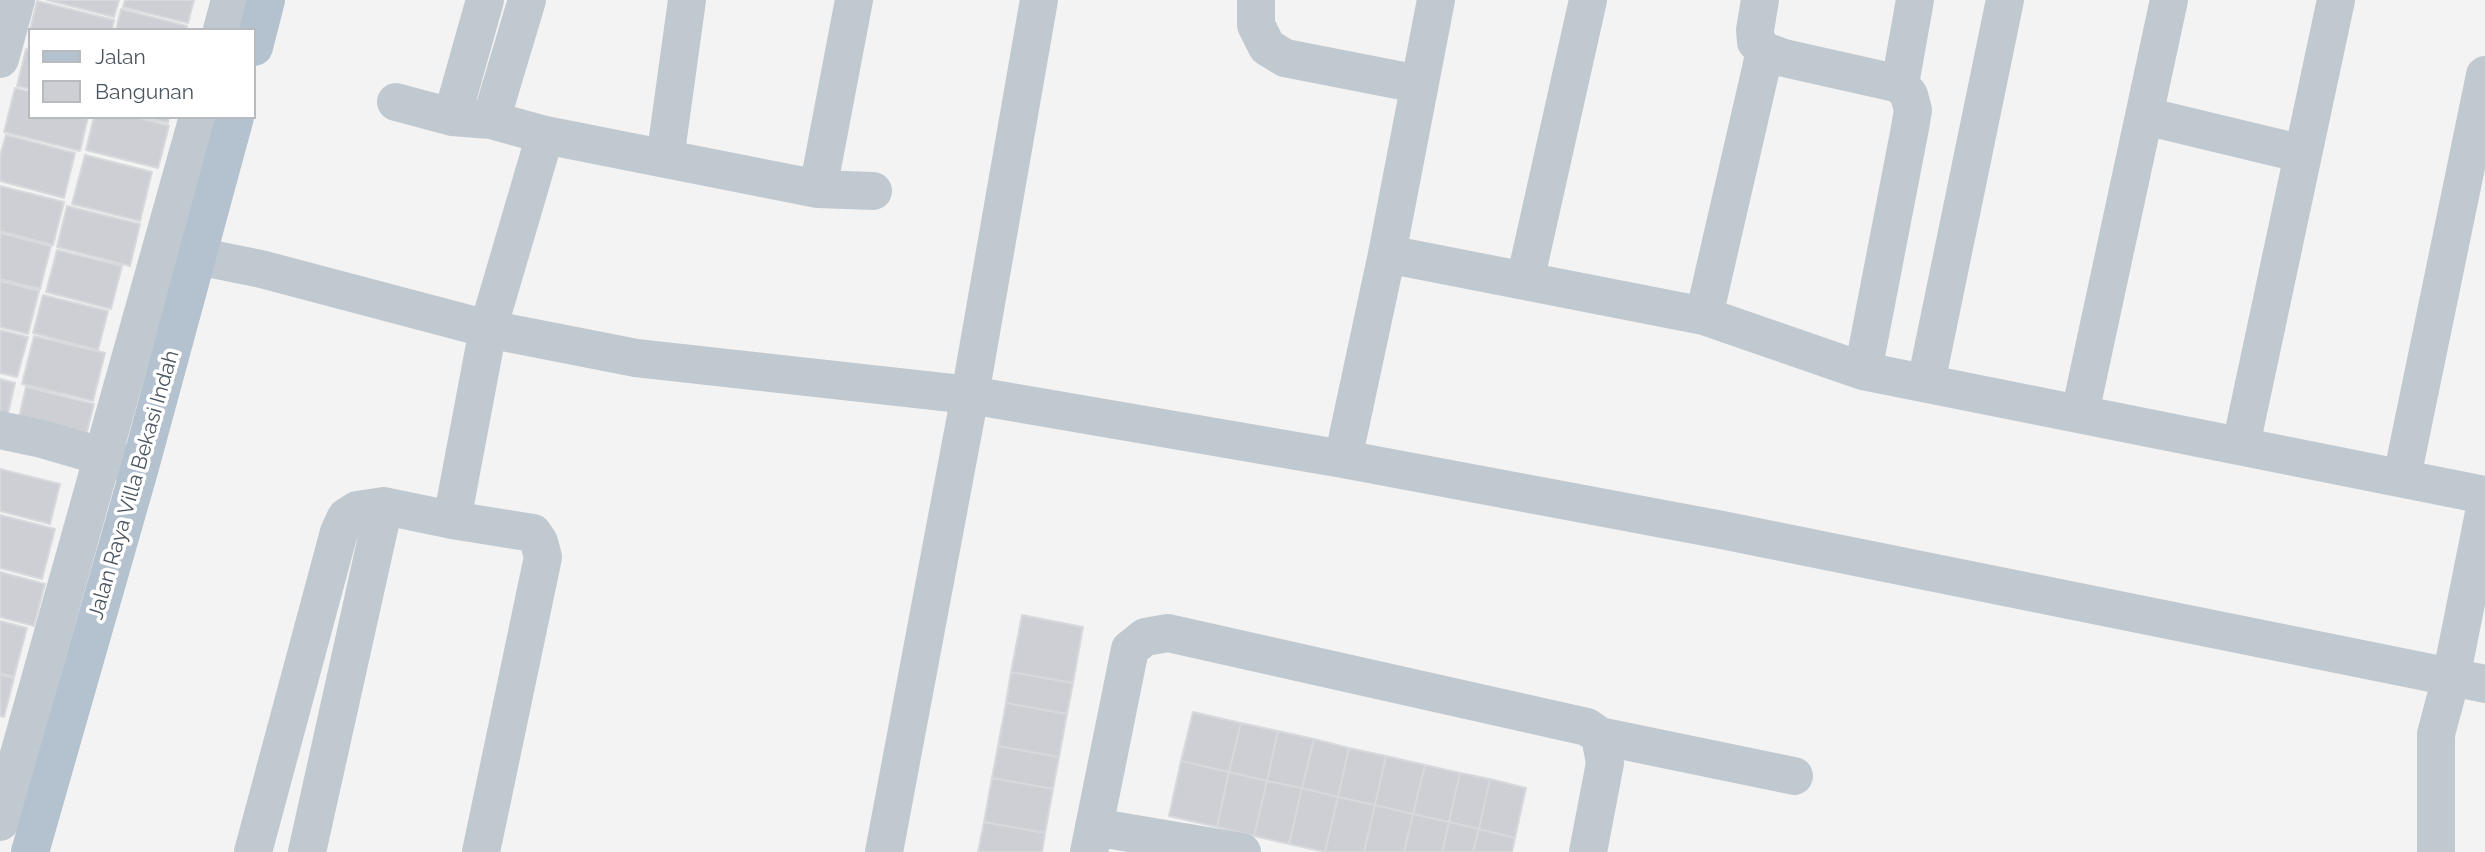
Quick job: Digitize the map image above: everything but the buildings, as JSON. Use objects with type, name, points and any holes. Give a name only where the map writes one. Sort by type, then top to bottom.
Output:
[{"type":"main road","points":[[256,39],[266,0]]},
{"type":"main road","name":"Jalan Raya Villa Bekasi Indah","points":[[30,852],[140,467],[234,119]]},
{"type":"street","points":[[2,44],[16,0]]},
{"type":"street","points":[[223,28],[230,0]]},
{"type":"street","points":[[452,117],[485,0]]},
{"type":"street","points":[[491,120],[527,0]]},
{"type":"street","points":[[665,159],[687,0]]},
{"type":"street","points":[[818,188],[854,0]]},
{"type":"street","points":[[884,852],[970,395],[1039,0]]},
{"type":"street","points":[[1256,0],[1256,24],[1267,47],[1285,58],[1418,84]]},
{"type":"street","points":[[1343,459],[1387,254],[1436,0]]},
{"type":"street","points":[[1525,281],[1588,0]]},
{"type":"street","points":[[1760,0],[1755,30],[1756,42],[1765,51],[1784,58],[1900,84],[1909,95],[1913,110],[1863,370]]},
{"type":"street","points":[[1900,84],[1915,0]]},
{"type":"street","points":[[1926,383],[2005,0]]},
{"type":"street","points":[[2080,413],[2169,0]]},
{"type":"street","points":[[2241,445],[2336,0]]},
{"type":"street","points":[[1704,316],[1765,51]]},
{"type":"street","points":[[2402,477],[2474,185],[2485,75]]},
{"type":"street","points":[[396,102],[452,117],[491,120],[545,135],[818,188],[873,191]]},
{"type":"street","points":[[2145,116],[2303,154]]},
{"type":"street","points":[[0,822],[197,119]]},
{"type":"street","points":[[452,520],[488,329],[545,135]]},
{"type":"street","points":[[1387,254],[1704,316],[1863,370],[2485,495]]},
{"type":"street","points":[[197,256],[488,329],[636,358],[970,395],[1343,459],[1736,532],[2468,681]]},
{"type":"street","points":[[0,430],[140,467]]},
{"type":"street","points":[[307,852],[384,506]]},
{"type":"street","points":[[253,852],[339,532],[346,517],[357,510],[384,506],[533,533],[539,542],[543,557],[481,852]]},
{"type":"street","points":[[2435,852],[2435,734],[2468,681],[2485,508]]},
{"type":"street","points":[[1242,852],[1092,840],[1130,649],[1145,637],[1168,634],[1587,727],[1600,736],[1794,776]]},
{"type":"street","points":[[1588,852],[1605,763],[1600,736]]}]
